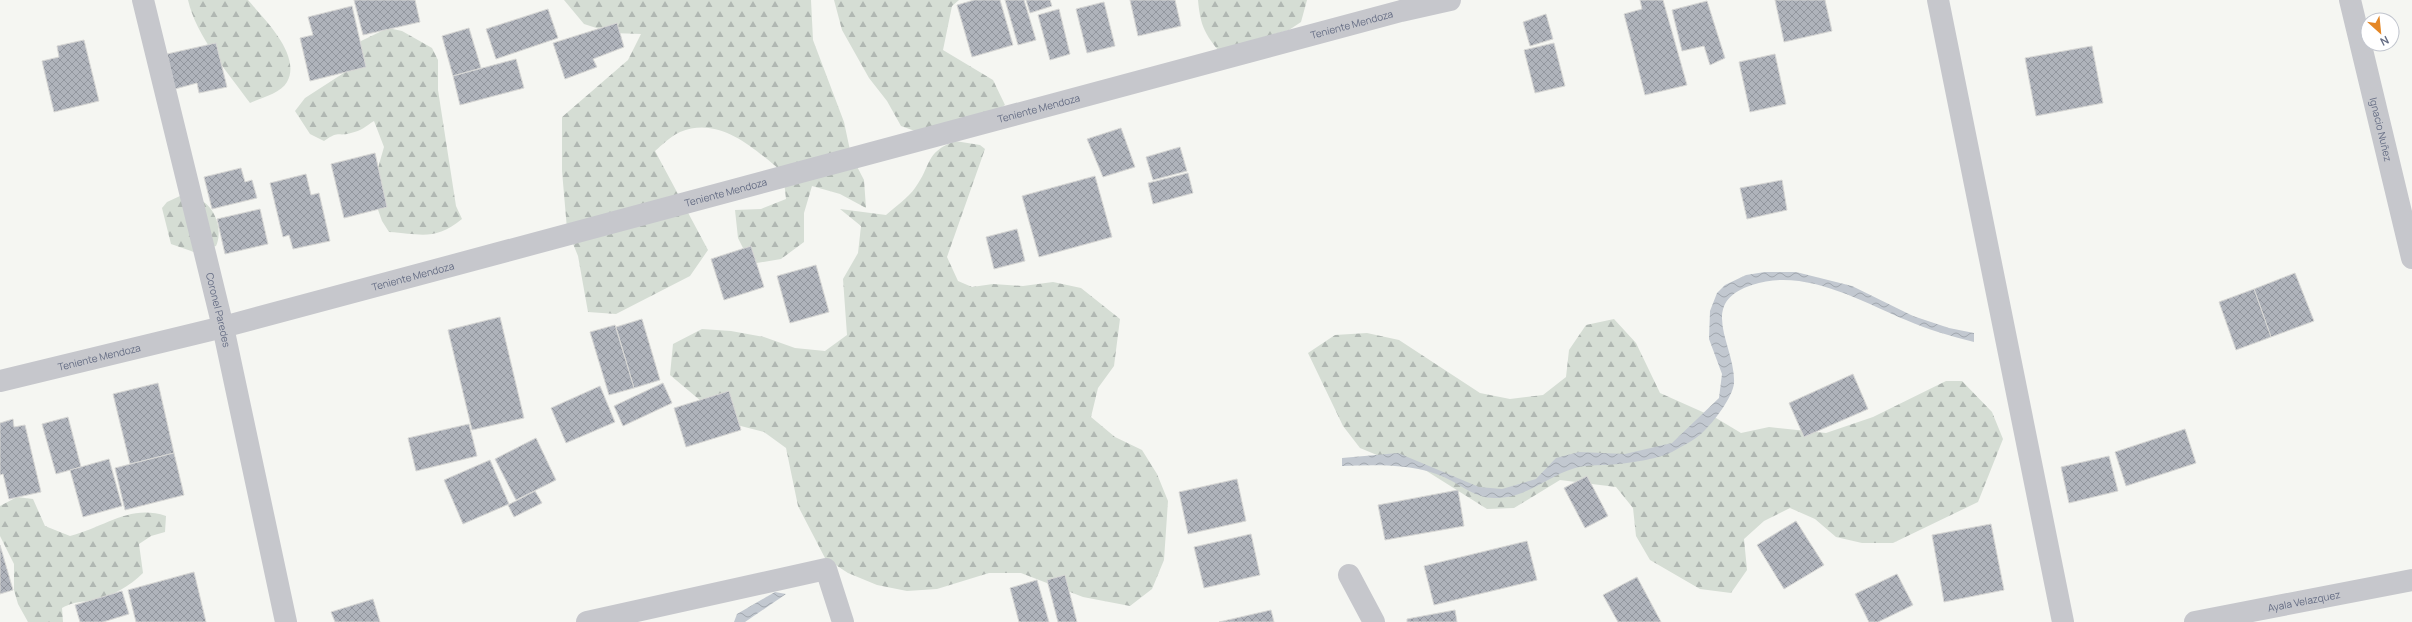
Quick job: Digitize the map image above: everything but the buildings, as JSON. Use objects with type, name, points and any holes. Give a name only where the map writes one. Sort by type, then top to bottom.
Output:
[{"type":"street","name":"Coronel Paredes","points":[[143,0],[223,327],[286,622]]},
{"type":"street","name":"Teniente Mendoza","points":[[0,381],[223,327],[1399,6],[1450,0]]},
{"type":"street","points":[[1938,0],[2063,622]]},
{"type":"street","name":"Ignacio Nuñez","points":[[2350,0],[2412,258]]},
{"type":"street","points":[[587,622],[826,569],[843,622]]},
{"type":"street","points":[[1349,575],[1374,622]]},
{"type":"street","name":"Ayala Velazquez","points":[[2195,622],[2412,580]]},
{"type":"green space","points":[[188,0],[248,0],[271,27],[285,49],[289,60],[290,72],[284,86],[276,92],[250,103],[206,41],[192,14]]},
{"type":"green space","points":[[564,0],[811,0],[813,40],[844,122],[851,155],[864,180],[866,208],[840,194],[812,186],[804,213],[804,242],[781,259],[751,264],[738,238],[735,210],[761,209],[786,199],[783,172],[748,145],[723,131],[709,128],[695,128],[680,132],[670,138],[655,151],[708,250],[690,276],[616,314],[588,312],[578,256],[567,229],[562,171],[562,117],[628,60],[641,34],[612,33],[584,24]]},
{"type":"green space","points":[[834,0],[959,0],[952,6],[943,50],[993,80],[1005,105],[982,121],[926,135],[901,126],[887,101],[869,78],[842,30]]},
{"type":"green space","points":[[1198,0],[1307,0],[1301,22],[1289,30],[1218,50],[1209,38],[1203,26]]},
{"type":"green space","points":[[388,28],[402,31],[432,48],[438,60],[438,90],[456,206],[462,219],[444,231],[419,235],[389,232],[382,221],[376,204],[376,175],[384,147],[374,121],[358,131],[336,135],[324,141],[310,134],[295,111],[305,98],[353,67],[361,41]]},
{"type":"green space","points":[[955,141],[980,145],[985,149],[947,257],[958,281],[972,287],[993,284],[1023,286],[1053,282],[1081,288],[1120,319],[1114,366],[1098,388],[1091,417],[1115,437],[1142,450],[1157,474],[1168,501],[1164,560],[1152,589],[1130,606],[1083,597],[1021,573],[989,573],[937,589],[907,591],[877,585],[848,573],[825,558],[798,506],[786,448],[764,432],[737,425],[714,412],[670,375],[673,344],[702,329],[731,331],[764,337],[795,348],[825,351],[847,335],[843,279],[858,253],[861,226],[840,209],[886,215],[912,192],[933,155],[938,150]]},
{"type":"green space","points":[[180,196],[200,200],[207,204],[211,209],[217,221],[219,234],[216,246],[194,252],[171,244],[162,208],[167,202]]},
{"type":"green space","points":[[1614,319],[1636,343],[1660,393],[1716,418],[1741,433],[1769,427],[1826,433],[1873,417],[1946,381],[1962,381],[1992,412],[2003,439],[1978,502],[1893,543],[1862,543],[1836,537],[1815,519],[1790,508],[1764,521],[1744,539],[1747,570],[1731,593],[1700,589],[1650,560],[1636,536],[1633,508],[1616,487],[1560,480],[1514,508],[1487,509],[1417,465],[1389,460],[1360,448],[1343,426],[1308,353],[1335,335],[1367,333],[1399,340],[1480,393],[1510,399],[1543,395],[1566,377],[1569,350],[1586,325]]},
{"type":"green space","points":[[17,497],[33,499],[45,526],[70,536],[118,518],[140,513],[153,513],[166,516],[165,532],[151,536],[139,544],[143,573],[127,586],[101,598],[67,605],[62,608],[63,622],[28,622],[18,604],[14,590],[14,564],[0,536],[0,506]]},
{"type":"water","points":[[1765,272],[1796,272],[1852,286],[1913,316],[1949,328],[1974,333],[1974,342],[1923,327],[1831,289],[1811,283],[1791,280],[1771,281],[1752,285],[1735,293],[1726,303],[1722,314],[1723,327],[1733,369],[1733,389],[1722,410],[1706,429],[1692,441],[1672,452],[1654,458],[1630,463],[1575,468],[1554,476],[1517,495],[1494,498],[1480,496],[1444,477],[1419,469],[1394,466],[1342,466],[1342,458],[1398,453],[1479,487],[1502,489],[1536,479],[1556,458],[1579,452],[1625,454],[1672,443],[1719,398],[1722,374],[1709,339],[1710,311],[1717,293],[1725,285],[1746,275]]},
{"type":"water","points":[[775,592],[786,594],[745,622],[734,622],[737,614]]}]
